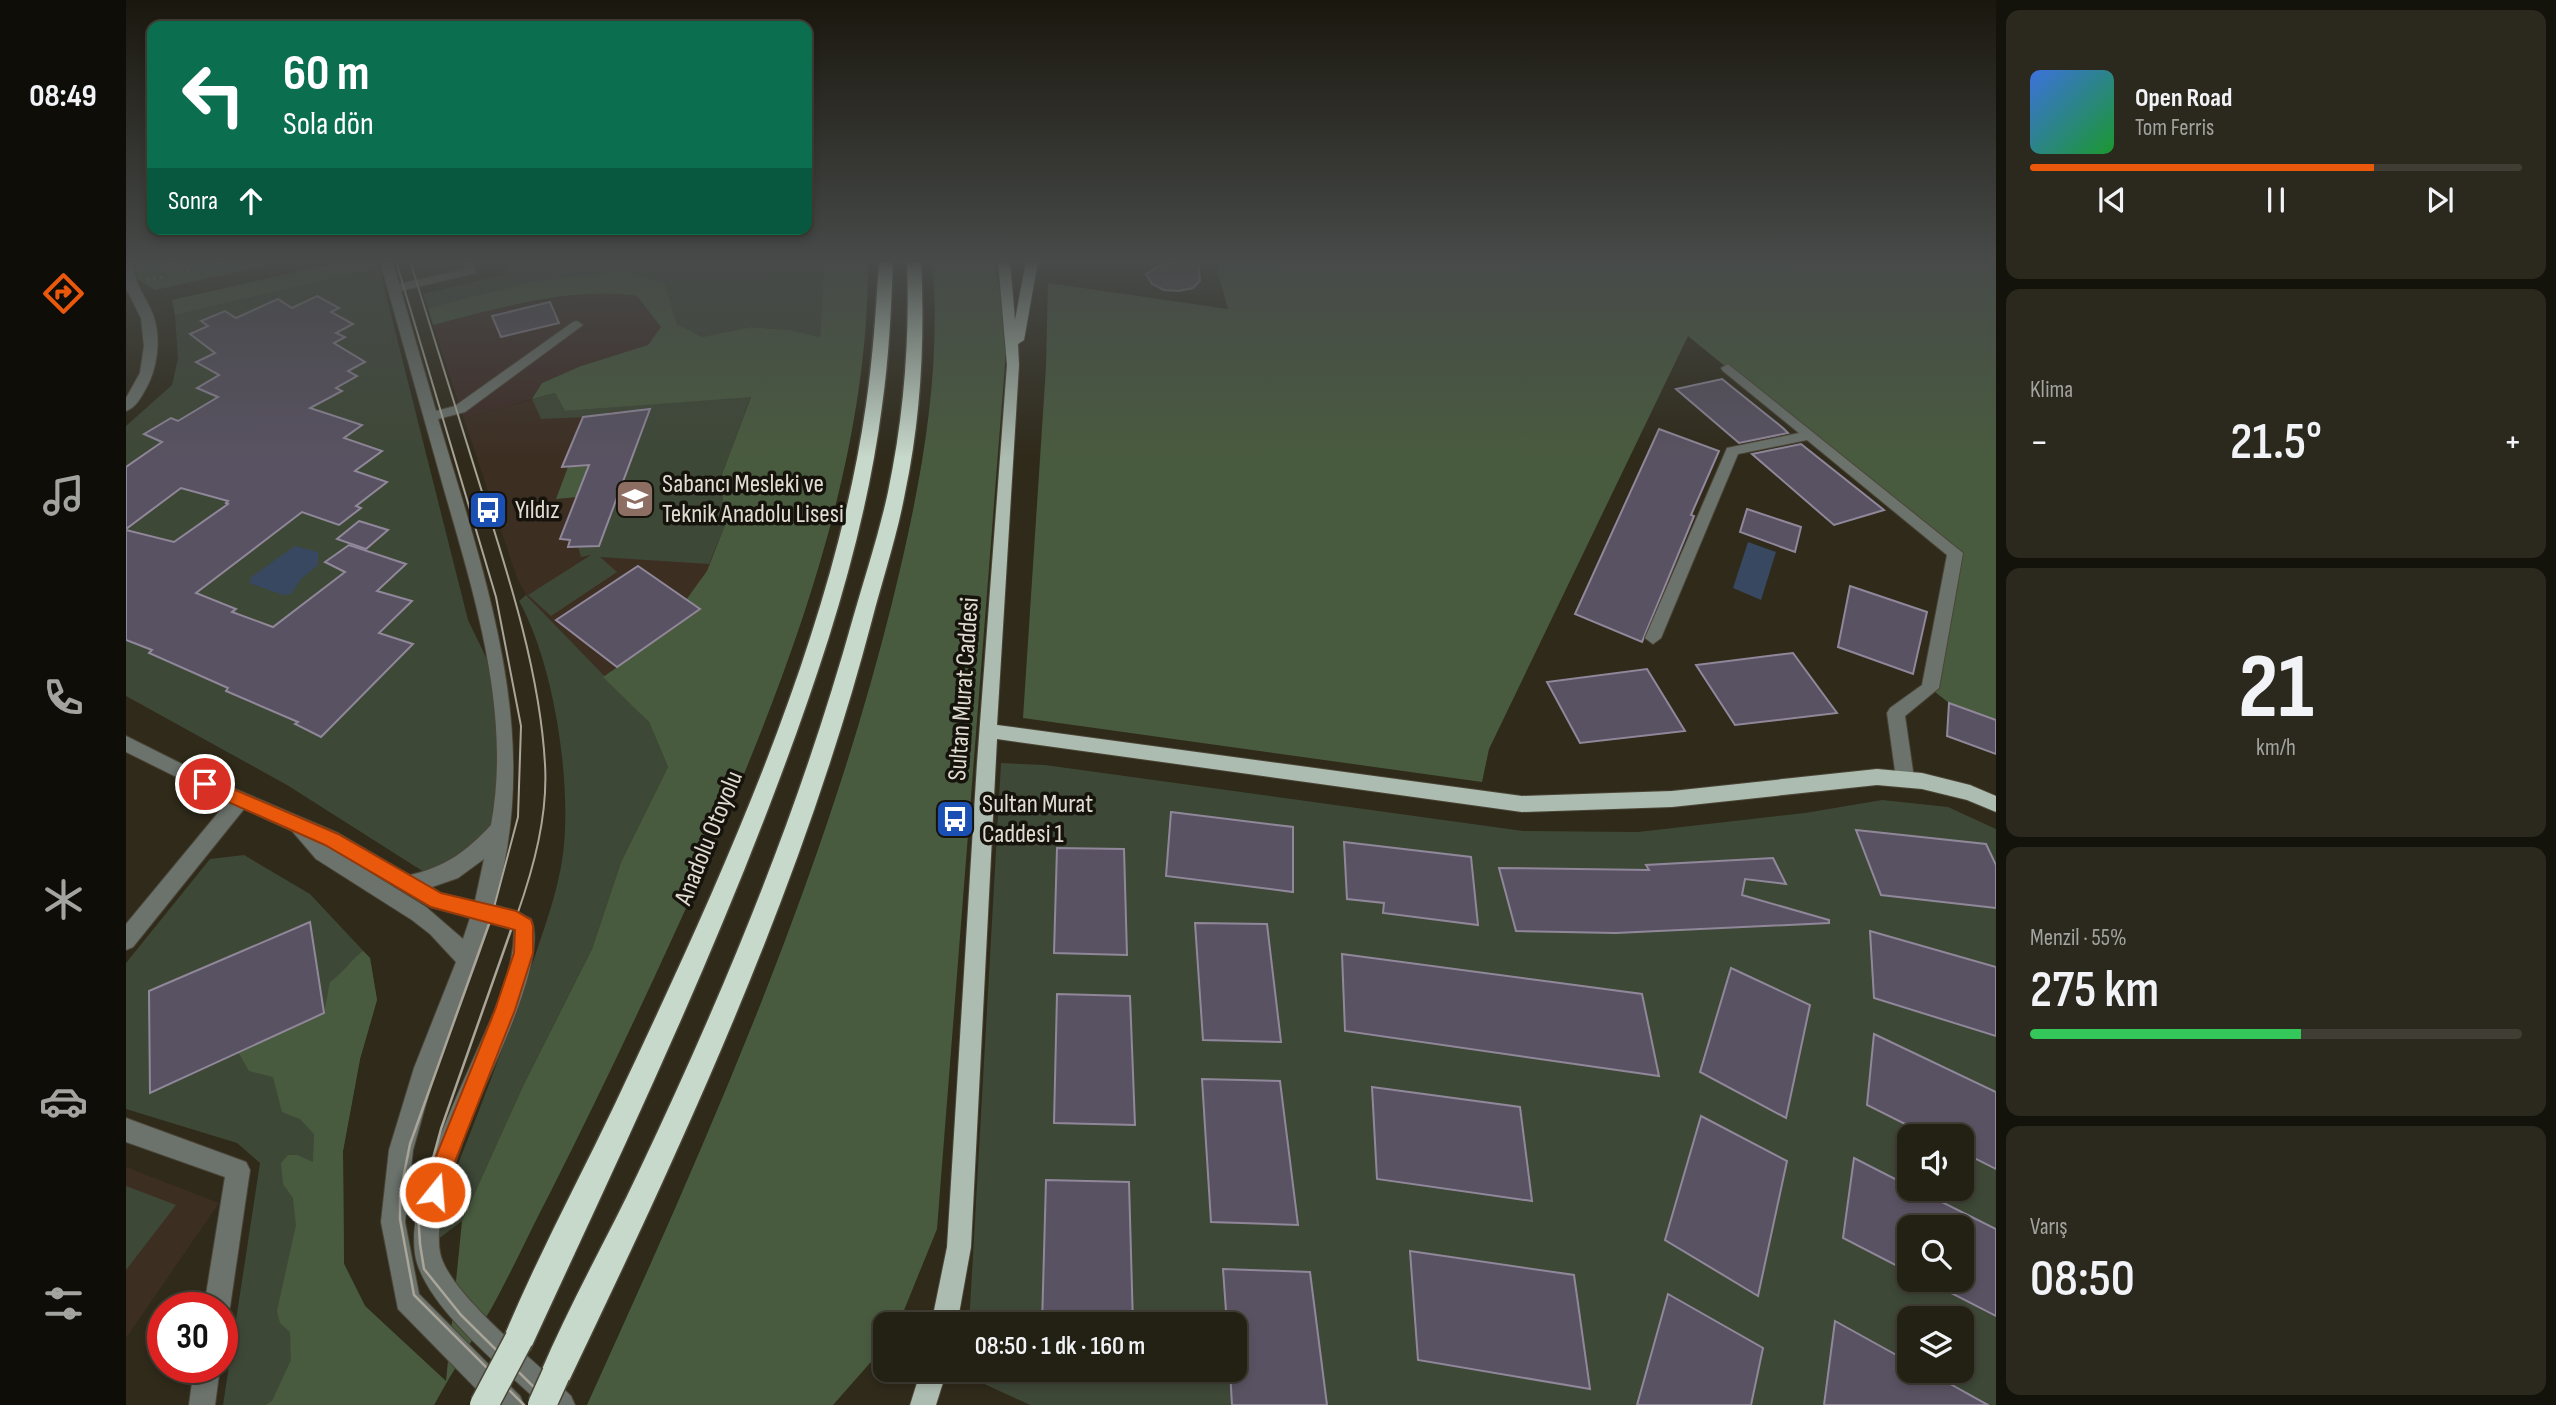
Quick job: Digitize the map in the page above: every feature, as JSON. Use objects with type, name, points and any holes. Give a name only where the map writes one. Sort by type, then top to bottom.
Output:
[{"type":"highway","name":"Anadolu Otoyolu","points":[[484,1405],[519,1339],[712,923],[801,697],[855,513],[872,436],[882,369],[884,327]]},
{"type":"highway","points":[[542,1405],[646,1191],[722,1020],[789,848],[855,654],[896,493],[909,401],[914,327]]},
{"type":"main road","name":"Sultan Murat Caddesi","points":[[946,1312],[959,1247],[988,731],[1013,365],[1010,327]]},
{"type":"main road","points":[[1013,365],[1020,327]]},
{"type":"main road","points":[[988,731],[1522,804],[1672,799],[1877,777],[1905,778],[1970,793],[1996,804]]},
{"type":"main road","points":[[923,1405],[930,1382]]},
{"type":"street","points":[[126,407],[144,381],[148,368],[149,327]]},
{"type":"street","points":[[405,327],[484,602],[499,680],[505,777],[501,827],[481,913],[467,960],[425,1068],[401,1150],[393,1222],[407,1300],[511,1405]]},
{"type":"street","points":[[430,417],[460,409],[575,327]]},
{"type":"street","points":[[1728,368],[1955,553],[1930,688],[1896,713],[1905,778]]},
{"type":"street","points":[[1653,638],[1732,451],[1810,435]]},
{"type":"street","points":[[126,743],[240,800],[331,839],[437,901],[516,920],[524,926],[523,953],[505,1010],[439,1181],[429,1215],[426,1241],[429,1261],[444,1287],[464,1310],[562,1405]]},
{"type":"street","points":[[126,940],[240,800]]},
{"type":"street","points":[[299,827],[322,853],[363,877],[446,934],[467,960]]},
{"type":"street","points":[[408,884],[458,871],[477,855],[501,827]]},
{"type":"street","points":[[126,1130],[238,1170],[219,1292]]},
{"type":"street","points":[[202,1403],[205,1383]]},
{"type":"shaded area","points":[[434,327],[661,327],[648,345],[581,366],[542,383],[532,399],[464,419]]},
{"type":"shaded area","name":"Sabancı Mesleki ve Teknik Anadolu Lisesi","points":[[810,391],[649,722],[526,595],[517,578],[464,419],[555,393]]},
{"type":"shaded area","points":[[126,1167],[219,1203],[158,1292],[147,1292],[147,1308],[126,1338]]},
{"type":"green space","points":[[176,327],[394,327],[468,620],[497,680],[501,827],[435,879],[287,785],[126,696],[126,426],[172,385],[178,359]]},
{"type":"green space","points":[[661,327],[682,327],[702,337],[750,327],[790,330],[820,337],[821,327],[865,327],[854,417],[838,495],[792,648],[704,868],[629,1032],[499,1295],[434,1405],[266,1405],[272,1401],[291,1360],[290,1332],[280,1323],[277,1311],[296,1225],[293,1198],[283,1184],[281,1163],[288,1155],[297,1155],[313,1162],[314,1134],[300,1119],[282,1112],[273,1077],[249,1071],[238,1052],[324,1013],[330,982],[363,951],[370,958],[377,1000],[360,1059],[343,1151],[344,1264],[365,1306],[446,1381],[462,1221],[523,1086],[592,949],[621,862],[668,767],[649,722],[603,677],[700,610],[686,600],[707,571],[725,525],[721,477],[751,397],[565,411],[555,393],[532,399],[542,383],[581,366],[648,345]]},
{"type":"green space","points":[[682,327],[821,327],[820,337],[790,330],[750,327],[702,337]]},
{"type":"green space","points":[[934,327],[1005,327],[1005,364],[937,1229],[903,1312],[873,1312],[873,1360],[833,1405],[587,1405],[675,1209],[758,1011],[832,809],[864,707],[902,561],[919,477],[931,390]]},
{"type":"green space","points":[[1047,327],[1996,327],[1996,720],[1949,703],[1930,688],[1954,553],[1688,336],[1489,749],[1482,782],[1023,718]]},
{"type":"green space","points":[[555,393],[565,411],[751,396],[721,477],[725,525],[709,564],[600,557],[617,572],[551,616],[528,595],[591,555],[581,557],[578,546],[599,546],[650,410],[609,412],[608,416],[541,419],[532,399]]},
{"type":"green space","points":[[589,466],[577,497],[556,499],[568,467]]},
{"type":"green space","points":[[526,595],[649,722],[668,767],[621,862],[592,949],[523,1086],[462,1221],[437,1240],[438,1215],[530,971],[561,869],[565,793],[558,724],[542,657],[519,601]]},
{"type":"green space","points":[[1001,763],[1045,765],[1523,831],[1638,832],[1805,813],[1882,800],[1948,807],[1996,829],[1996,1405],[1030,1405],[980,1382],[1247,1382],[1247,1312],[970,1312]]},
{"type":"green space","points":[[244,855],[310,894],[370,958],[377,1000],[360,1059],[343,1151],[344,1264],[365,1306],[446,1382],[434,1405],[223,1405],[226,1383],[238,1383],[238,1307],[260,1163],[237,1143],[126,1109],[126,963],[210,859]]},
{"type":"green space","points":[[126,1186],[176,1205],[126,1270]]},
{"type":"water","points":[[1748,542],[1776,552],[1761,600],[1733,588]]},
{"type":"water","points":[[295,546],[318,552],[318,565],[301,579],[291,594],[283,595],[249,583],[251,577]]},
{"type":"building","points":[[207,327],[348,327],[336,333],[345,337],[334,343],[365,362],[348,371],[357,376],[336,388],[342,391],[310,408],[362,425],[344,438],[382,451],[355,471],[387,482],[356,506],[361,508],[339,525],[302,512],[196,593],[236,609],[232,612],[273,627],[345,572],[325,562],[349,545],[406,564],[377,591],[412,601],[379,633],[413,644],[321,737],[295,724],[298,722],[226,691],[228,688],[126,640],[126,530],[174,542],[228,504],[228,501],[181,488],[126,529],[126,467],[162,442],[144,434],[171,418],[178,421],[218,397],[197,388],[219,375],[196,362],[215,353],[190,334]]},
{"type":"building","points":[[497,327],[544,327],[501,337]]},
{"type":"building","points":[[1722,379],[1788,433],[1739,443],[1676,389]]},
{"type":"building","points":[[650,409],[599,546],[568,547],[570,540],[560,539],[589,465],[562,467],[583,417]]},
{"type":"building","points":[[1659,429],[1719,451],[1642,642],[1575,614]]},
{"type":"building","points":[[1801,444],[1884,510],[1834,525],[1752,454]]},
{"type":"building","points":[[1747,509],[1801,527],[1795,552],[1740,532]]},
{"type":"building","points":[[359,521],[388,530],[366,549],[337,539]]},
{"type":"building","points":[[638,566],[700,609],[617,667],[556,620]]},
{"type":"building","points":[[1850,586],[1927,612],[1913,674],[1838,647]]},
{"type":"building","points":[[1793,653],[1837,713],[1735,725],[1696,665]]},
{"type":"building","points":[[1647,669],[1685,731],[1580,743],[1547,682]]},
{"type":"building","points":[[1949,703],[1996,720],[1996,754],[1947,736]]},
{"type":"building","points":[[1171,812],[1293,827],[1293,892],[1166,876]]},
{"type":"building","points":[[1856,830],[1986,844],[1996,865],[1996,908],[1881,895]]},
{"type":"building","points":[[1344,842],[1471,857],[1478,925],[1383,913],[1384,903],[1347,899]]},
{"type":"building","points":[[1057,848],[1124,849],[1127,955],[1054,953]]},
{"type":"building","points":[[1773,858],[1786,884],[1745,879],[1742,895],[1829,920],[1829,923],[1616,933],[1516,931],[1499,868],[1649,870],[1646,865]]},
{"type":"building","points":[[310,922],[324,1013],[150,1093],[149,991]]},
{"type":"building","points":[[1195,923],[1267,924],[1281,1042],[1203,1040]]},
{"type":"building","points":[[1870,931],[1996,967],[1996,1036],[1874,998]]},
{"type":"building","points":[[1342,954],[1642,994],[1659,1076],[1345,1031]]},
{"type":"building","points":[[1731,968],[1810,1005],[1786,1118],[1700,1072]]},
{"type":"building","points":[[1057,994],[1130,996],[1135,1125],[1054,1123]]},
{"type":"building","points":[[1874,1034],[1996,1092],[1996,1169],[1974,1158],[1974,1124],[1905,1124],[1867,1105]]},
{"type":"building","points":[[1202,1079],[1280,1081],[1298,1225],[1211,1222]]},
{"type":"building","points":[[1372,1087],[1520,1107],[1532,1201],[1377,1179]]},
{"type":"building","points":[[1701,1116],[1787,1161],[1758,1296],[1665,1240]]},
{"type":"building","points":[[1854,1158],[1897,1180],[1897,1201],[1940,1201],[1968,1215],[1897,1215],[1897,1266],[1843,1238]]},
{"type":"building","points":[[1046,1180],[1129,1182],[1133,1312],[1042,1312]]},
{"type":"building","points":[[1974,1218],[1996,1229],[1996,1316],[1949,1292],[1974,1292]]},
{"type":"building","points":[[1410,1251],[1574,1275],[1590,1389],[1418,1360]]},
{"type":"building","points":[[1223,1269],[1310,1272],[1327,1405],[1232,1405],[1231,1382],[1247,1382],[1247,1312],[1226,1312]]},
{"type":"building","points":[[1668,1294],[1763,1348],[1751,1405],[1637,1405]]},
{"type":"building","points":[[1835,1321],[1897,1355],[1897,1383],[1948,1383],[1988,1405],[1824,1405]]},
{"type":"tram line","points":[[416,327],[496,597],[521,726],[518,817],[492,915]]},
{"type":"tram line","points":[[430,327],[513,594],[537,696],[545,764],[544,802],[534,860],[517,915]]},
{"type":"tram line","points":[[493,913],[410,1144],[400,1194],[400,1219],[414,1295],[524,1405]]},
{"type":"tram line","points":[[517,913],[441,1129],[418,1213],[420,1244],[424,1269],[461,1315],[552,1405]]},
{"type":"place","name":"Sabancı Mesleki ve Teknik Anadolu Lisesi","points":[[635,499]]},
{"type":"place","name":"Yıldız","points":[[488,510]]},
{"type":"place","name":"Sultan Murat Caddesi 1","points":[[955,819]]},
{"type":"route","points":[[205,784],[331,839],[437,901],[516,920],[524,926],[523,953],[505,1010],[445,1159],[435,1192]]}]
